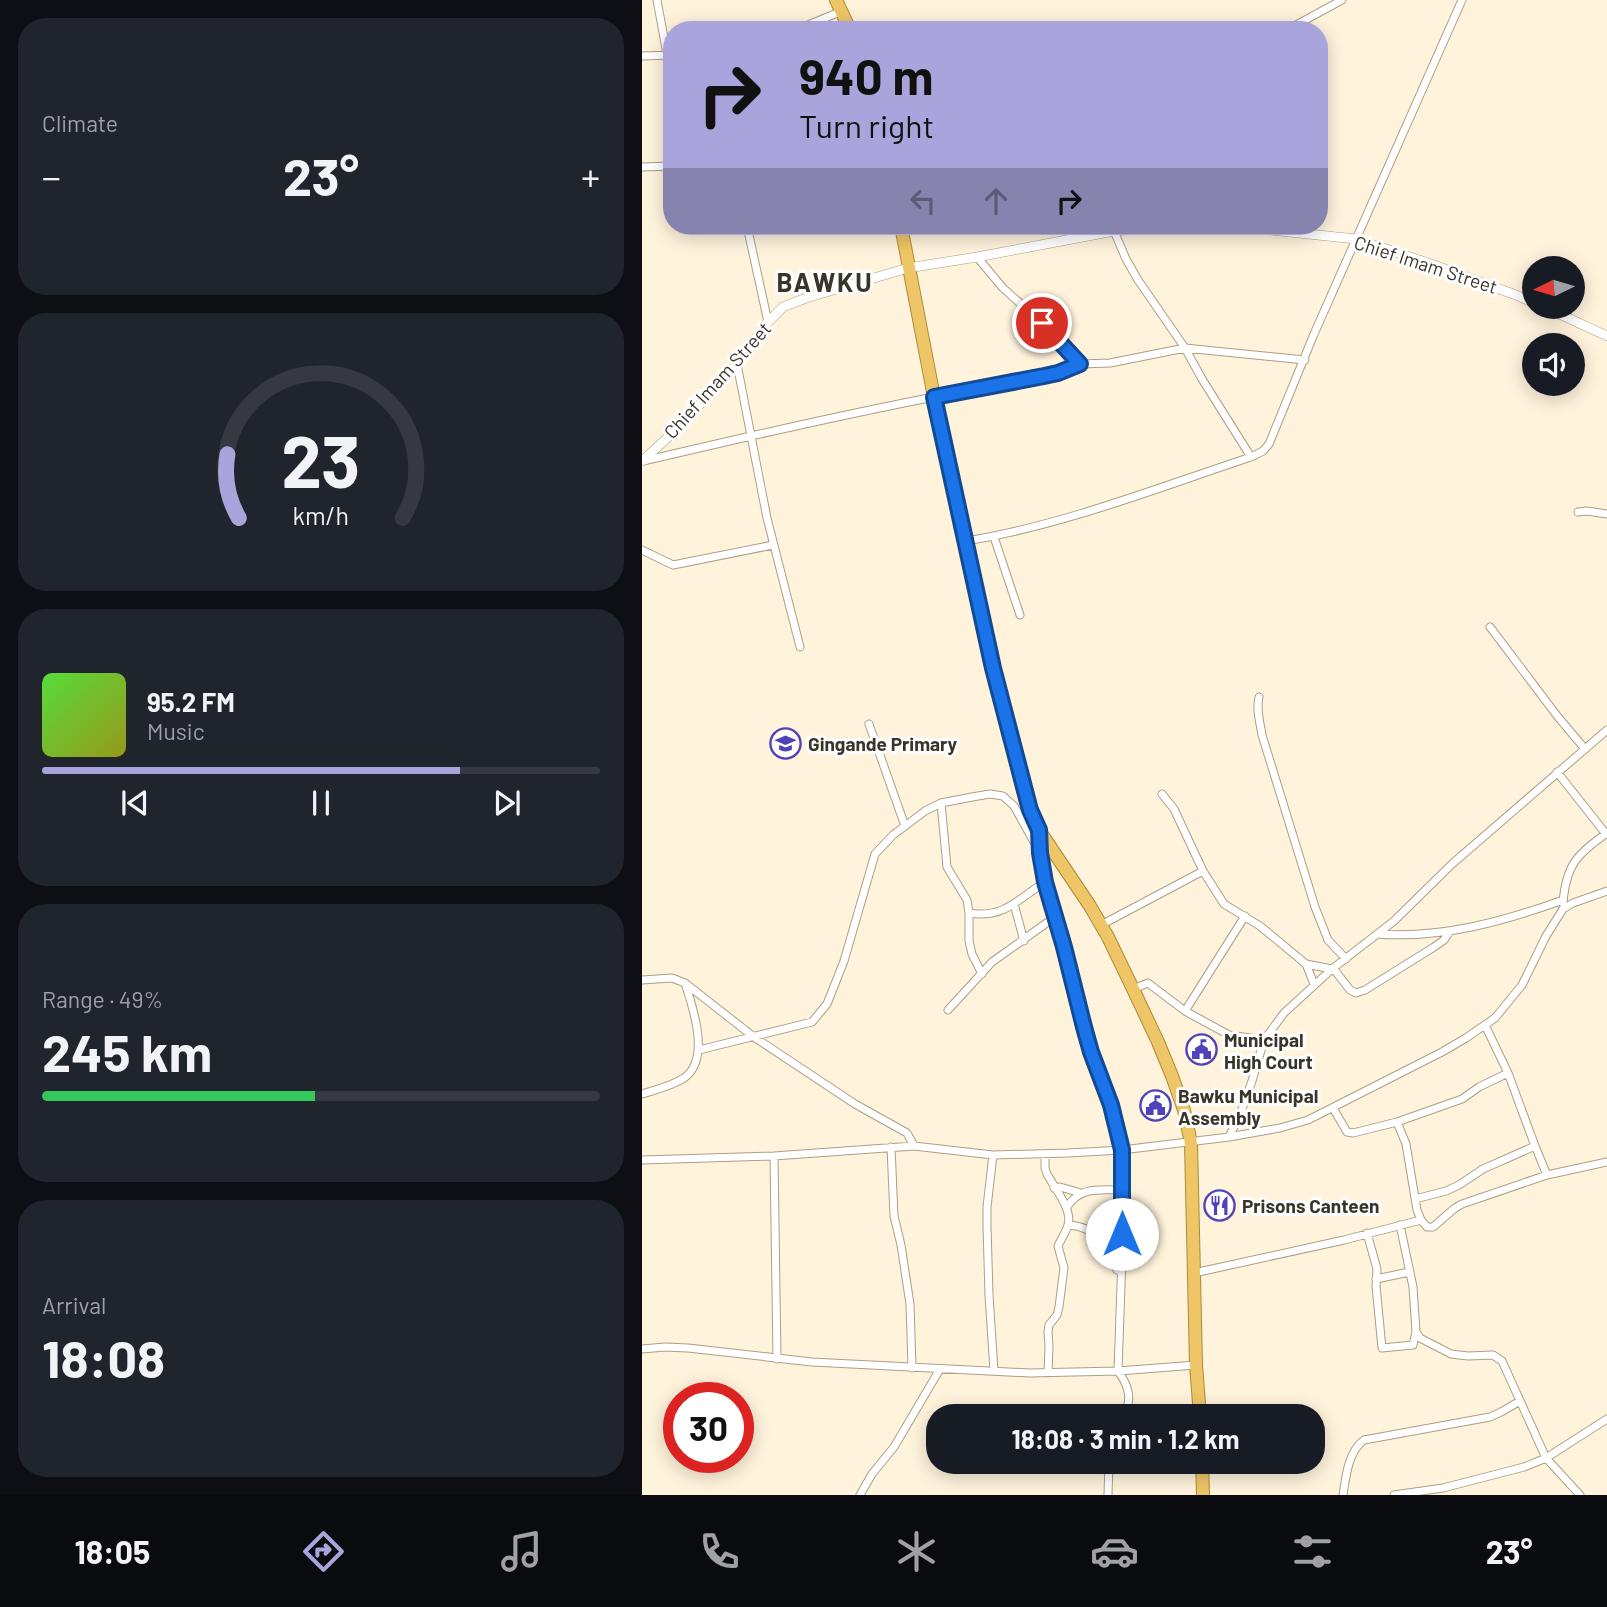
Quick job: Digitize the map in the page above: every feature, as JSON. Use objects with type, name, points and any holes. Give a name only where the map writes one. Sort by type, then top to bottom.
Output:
[{"type":"highway","points":[[902,235],[934,397],[993,668],[1030,810],[1039,830],[1101,925],[1158,1041],[1184,1110],[1191,1143],[1199,1404]]},
{"type":"highway","points":[[1202,1474],[1203,1495]]},
{"type":"street","points":[[657,0],[663,28]]},
{"type":"street","points":[[1304,21],[1342,0]]},
{"type":"street","points":[[966,541],[1017,532],[1080,514],[1263,451],[1269,444],[1314,334],[1462,0]]},
{"type":"street","points":[[812,21],[839,6]]},
{"type":"street","points":[[642,56],[663,55]]},
{"type":"street","points":[[642,167],[663,166]]},
{"type":"street","points":[[749,235],[768,322]]},
{"type":"street","name":"Chief Imam Street","points":[[642,461],[677,429],[737,364],[768,322],[783,307],[908,268],[1093,235]]},
{"type":"street","points":[[1116,235],[1138,280],[1185,348],[1251,457]]},
{"type":"street","name":"Chief Imam Street","points":[[1318,235],[1356,239],[1522,298]]},
{"type":"street","points":[[977,257],[1003,288],[1042,323],[1080,364]]},
{"type":"street","points":[[1570,319],[1607,336]]},
{"type":"street","points":[[642,461],[934,397],[1058,373],[1080,364],[1110,363],[1185,348],[1305,360]]},
{"type":"street","points":[[737,364],[773,545],[800,647]]},
{"type":"street","points":[[1578,512],[1607,514]]},
{"type":"street","points":[[994,537],[1020,615]]},
{"type":"street","points":[[642,550],[673,565],[773,545]]},
{"type":"street","points":[[1490,627],[1585,749]]},
{"type":"street","points":[[1259,697],[1257,705],[1262,735],[1315,907],[1328,940],[1346,959]]},
{"type":"street","points":[[869,724],[904,826]]},
{"type":"street","points":[[1229,1137],[1248,1091],[1264,1040],[1284,1013],[1332,969],[1394,922],[1452,864],[1607,730]]},
{"type":"street","points":[[1557,772],[1606,834],[1586,848],[1574,861],[1563,900],[1564,909]]},
{"type":"street","points":[[699,1050],[812,1022],[827,1004],[844,961],[875,854],[893,835],[925,811],[941,803],[990,794],[1003,796],[1014,806],[1040,853]]},
{"type":"street","points":[[1162,794],[1174,809],[1203,871],[1224,904],[1260,926],[1306,964],[1332,969],[1350,990],[1356,993],[1434,947],[1444,940],[1450,931]]},
{"type":"street","points":[[941,803],[947,867],[967,900],[969,941],[982,974]]},
{"type":"street","points":[[1039,830],[1045,882],[1091,1052],[1111,1105],[1122,1150],[1118,1371],[1123,1378],[1129,1404]]},
{"type":"street","points":[[1101,925],[1203,871]]},
{"type":"street","points":[[969,913],[999,912],[1045,882]]},
{"type":"street","points":[[642,1160],[774,1156],[914,1146],[993,1155],[1122,1150],[1191,1143],[1299,1123],[1442,1052],[1495,1018],[1522,985],[1546,936],[1564,909],[1607,891]]},
{"type":"street","points":[[1378,934],[1407,935],[1450,931],[1519,915],[1563,900]]},
{"type":"street","points":[[1014,904],[1024,941]]},
{"type":"street","points":[[1185,1011],[1245,916]]},
{"type":"street","points":[[948,1010],[1001,955],[1055,917]]},
{"type":"street","points":[[1306,964],[1314,985]]},
{"type":"street","points":[[642,980],[672,978],[685,983],[754,1037],[855,1104],[907,1133],[914,1146]]},
{"type":"street","points":[[642,1094],[685,1078],[691,1072],[699,1050],[696,1022],[685,983]]},
{"type":"street","points":[[1133,989],[1148,983],[1185,1011],[1229,1035],[1264,1040]]},
{"type":"street","points":[[1485,1025],[1508,1073],[1547,1175]]},
{"type":"street","points":[[1333,1108],[1344,1129],[1350,1133],[1397,1122],[1462,1099],[1508,1073]]},
{"type":"street","points":[[1397,1122],[1406,1144],[1417,1210],[1427,1227],[1433,1227],[1462,1205],[1547,1175],[1607,1162]]},
{"type":"street","points":[[1415,1199],[1446,1191],[1483,1169],[1536,1146]]},
{"type":"street","points":[[891,1147],[894,1216],[910,1304],[912,1368]]},
{"type":"street","points":[[1045,1154],[1045,1168],[1067,1207],[1069,1216],[1068,1225],[1058,1246],[1064,1268],[1059,1307],[1047,1332],[1049,1373]]},
{"type":"street","points":[[993,1155],[987,1226],[994,1371]]},
{"type":"street","points":[[774,1156],[777,1359]]},
{"type":"street","points":[[1054,1188],[1081,1193]]},
{"type":"street","points":[[1067,1207],[1072,1199],[1081,1193],[1093,1190],[1122,1190]]},
{"type":"street","points":[[1194,1273],[1421,1220]]},
{"type":"street","points":[[1068,1225],[1085,1228],[1098,1235],[1117,1270],[1121,1271]]},
{"type":"street","points":[[1367,1233],[1377,1269],[1382,1348],[1413,1345],[1416,1332],[1413,1287],[1400,1225]]},
{"type":"street","points":[[1376,1279],[1409,1272]]},
{"type":"street","points":[[1416,1332],[1420,1338],[1451,1354],[1493,1355],[1502,1362],[1546,1458],[1580,1495]]},
{"type":"street","points":[[642,1349],[688,1348],[777,1359],[1049,1373],[1197,1365]]},
{"type":"street","points":[[860,1495],[872,1474],[894,1447],[940,1369]]},
{"type":"street","points":[[1343,1495],[1347,1471],[1358,1445],[1364,1440],[1490,1417],[1520,1401]]},
{"type":"street","points":[[1394,1495],[1422,1493],[1508,1472],[1546,1458],[1607,1419]]},
{"type":"street","points":[[1108,1495],[1109,1474]]},
{"type":"place","name":"Gingande Primary","points":[[785,743]]},
{"type":"place","name":"Municipal High Court","points":[[1201,1050]]},
{"type":"place","name":"Bawku Municipal Assembly","points":[[1155,1106]]},
{"type":"place","name":"Prisons Canteen","points":[[1219,1205]]},
{"type":"district","name":"BAWKU","points":[[825,281]]},
{"type":"route","points":[[1042,323],[1080,364],[1058,373],[1019,382],[934,397],[1008,731],[1030,810],[1039,830],[1045,882],[1091,1052],[1111,1105],[1122,1150],[1122,1234]]}]
